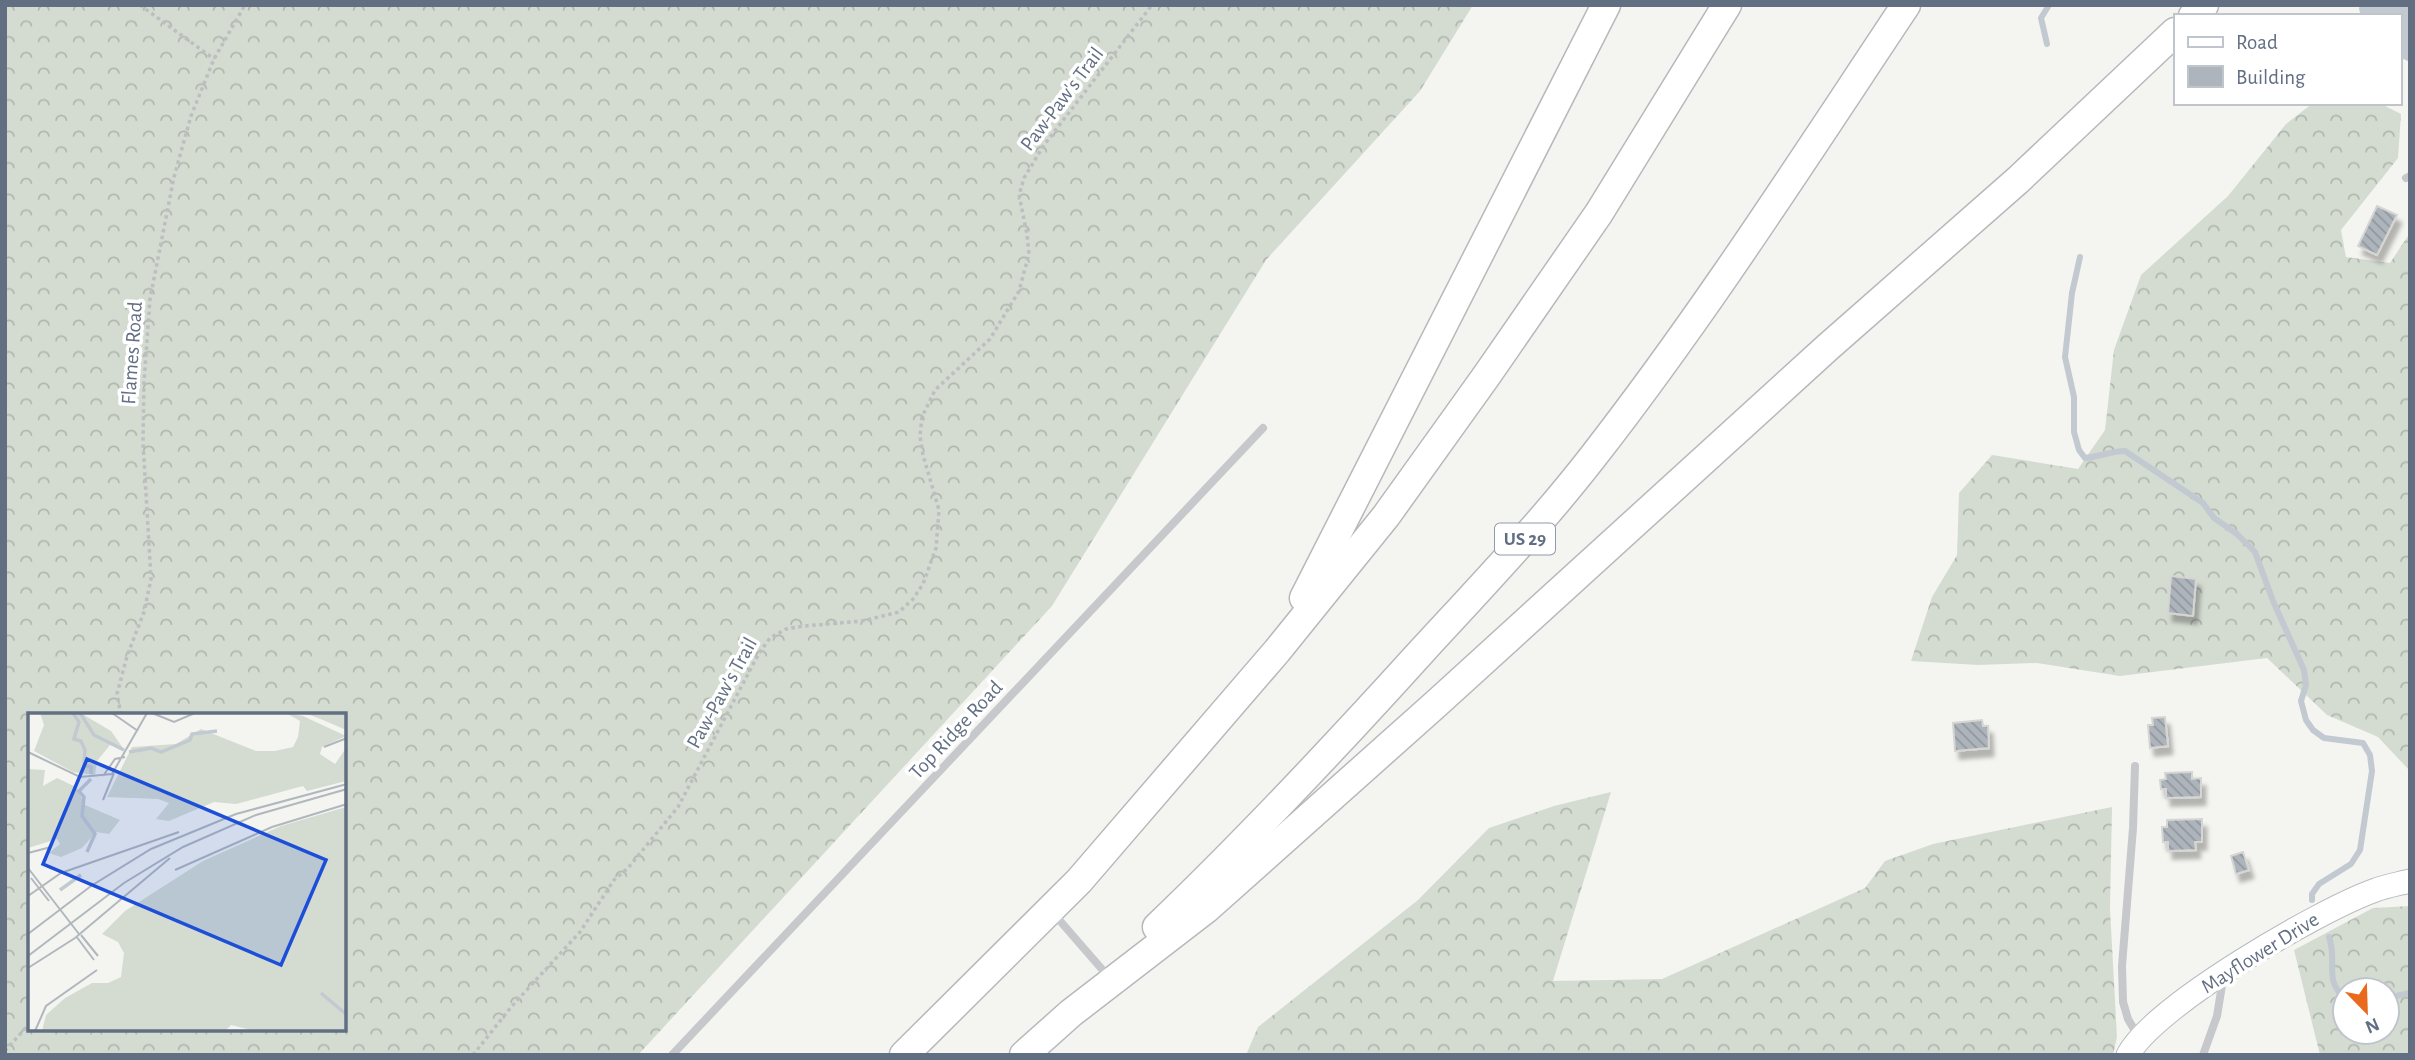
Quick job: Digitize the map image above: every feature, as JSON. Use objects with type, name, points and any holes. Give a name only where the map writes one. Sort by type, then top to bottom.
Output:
[{"type":"highway","points":[[1277,651],[1606,5]]},
{"type":"highway","points":[[904,1055],[1079,881],[1277,651],[1386,516],[1599,213],[1727,5]]},
{"type":"highway","name":"US 29","points":[[1024,1055],[1071,1013],[1220,867],[1330,753],[1543,520],[1594,456],[1706,304],[1906,5]]},
{"type":"highway","points":[[1071,1013],[1226,891],[2018,180],[2174,33]]},
{"type":"street","name":"Mayflower Drive","points":[[2134,1047],[2151,1027],[2224,973],[2311,920],[2374,890],[2410,881]]},
{"type":"lane","name":"Top Ridge Road","points":[[672,1055],[1263,428]]},
{"type":"lane","points":[[2134,1047],[2123,1002],[2122,966],[2135,766]]},
{"type":"lane","points":[[1050,910],[1107,975]]},
{"type":"lane","points":[[2203,1055],[2217,1016],[2224,973]]},
{"type":"path","points":[[140,5],[214,60]]},
{"type":"path","name":"Flames Road","points":[[121,713],[117,694],[127,656],[144,612],[151,579],[143,442],[150,299],[174,177],[191,117],[214,60],[245,5]]},
{"type":"path","name":"Paw-Paw's Trail","points":[[473,1055],[512,1006],[580,932],[614,880],[628,868],[678,807],[759,653],[770,638],[786,629],[862,621],[899,612],[913,599],[923,584],[936,548],[939,510],[923,455],[920,436],[922,417],[935,390],[990,339],[1019,291],[1029,254],[1019,195],[1024,178],[1044,145],[1152,5]]},
{"type":"path","points":[[5,1051],[28,1025]]},
{"type":"green space","points":[[5,5],[1473,5],[1420,91],[1266,260],[1052,606],[638,1055],[5,1055]]},
{"type":"green space","points":[[2310,105],[2383,105],[2401,114],[2398,158],[2341,230],[2346,257],[2390,263],[2410,233],[2410,771],[2378,737],[2327,715],[2267,658],[2120,676],[2037,663],[1978,665],[1911,661],[1932,597],[1957,555],[1959,493],[1992,455],[2078,469],[2105,430],[2114,350],[2141,275],[2228,196],[2286,124]]},
{"type":"green space","points":[[1611,792],[1553,981],[1662,979],[1865,888],[1885,861],[1933,844],[2112,807],[2110,909],[2117,1037],[2113,1055],[1246,1055],[1258,1027],[1418,900],[1489,828],[1554,806]]},
{"type":"green space","points":[[2410,906],[2410,1055],[2320,1055],[2294,950],[2373,908]]},
{"type":"shaded area","points":[[2360,5],[2410,5],[2410,62],[2401,58],[2401,14],[2360,14]]},
{"type":"building","points":[[2377,206],[2397,215],[2377,255],[2358,246]]},
{"type":"building","points":[[2171,576],[2196,579],[2193,616],[2168,613]]},
{"type":"building","points":[[2165,717],[2168,746],[2150,748],[2148,725],[2153,725],[2152,718]]},
{"type":"building","points":[[1982,720],[1983,726],[1988,726],[1989,748],[1955,751],[1953,723]]},
{"type":"building","points":[[2192,772],[2192,779],[2201,778],[2201,797],[2166,798],[2166,789],[2161,789],[2160,780],[2166,779],[2165,773]]},
{"type":"building","points":[[2202,819],[2202,842],[2195,842],[2196,850],[2168,851],[2168,842],[2163,842],[2162,827],[2167,827],[2167,820]]},
{"type":"building","points":[[2243,852],[2249,870],[2236,874],[2231,856]]},
{"type":"waterway","points":[[2047,44],[2041,18],[2049,5]]},
{"type":"waterway","points":[[2080,257],[2072,293],[2065,357],[2074,397],[2074,432],[2079,450],[2085,458],[2125,451],[2203,503],[2214,518],[2237,534],[2255,552],[2273,601],[2304,670],[2306,685],[2301,701],[2306,720],[2313,730],[2324,738],[2363,743],[2370,755],[2372,771],[2360,850],[2351,864],[2319,884],[2312,894],[2312,900]]},
{"type":"waterway","points":[[2329,937],[2333,976]]},
{"type":"waterway","points":[[2401,995],[2410,993]]}]
